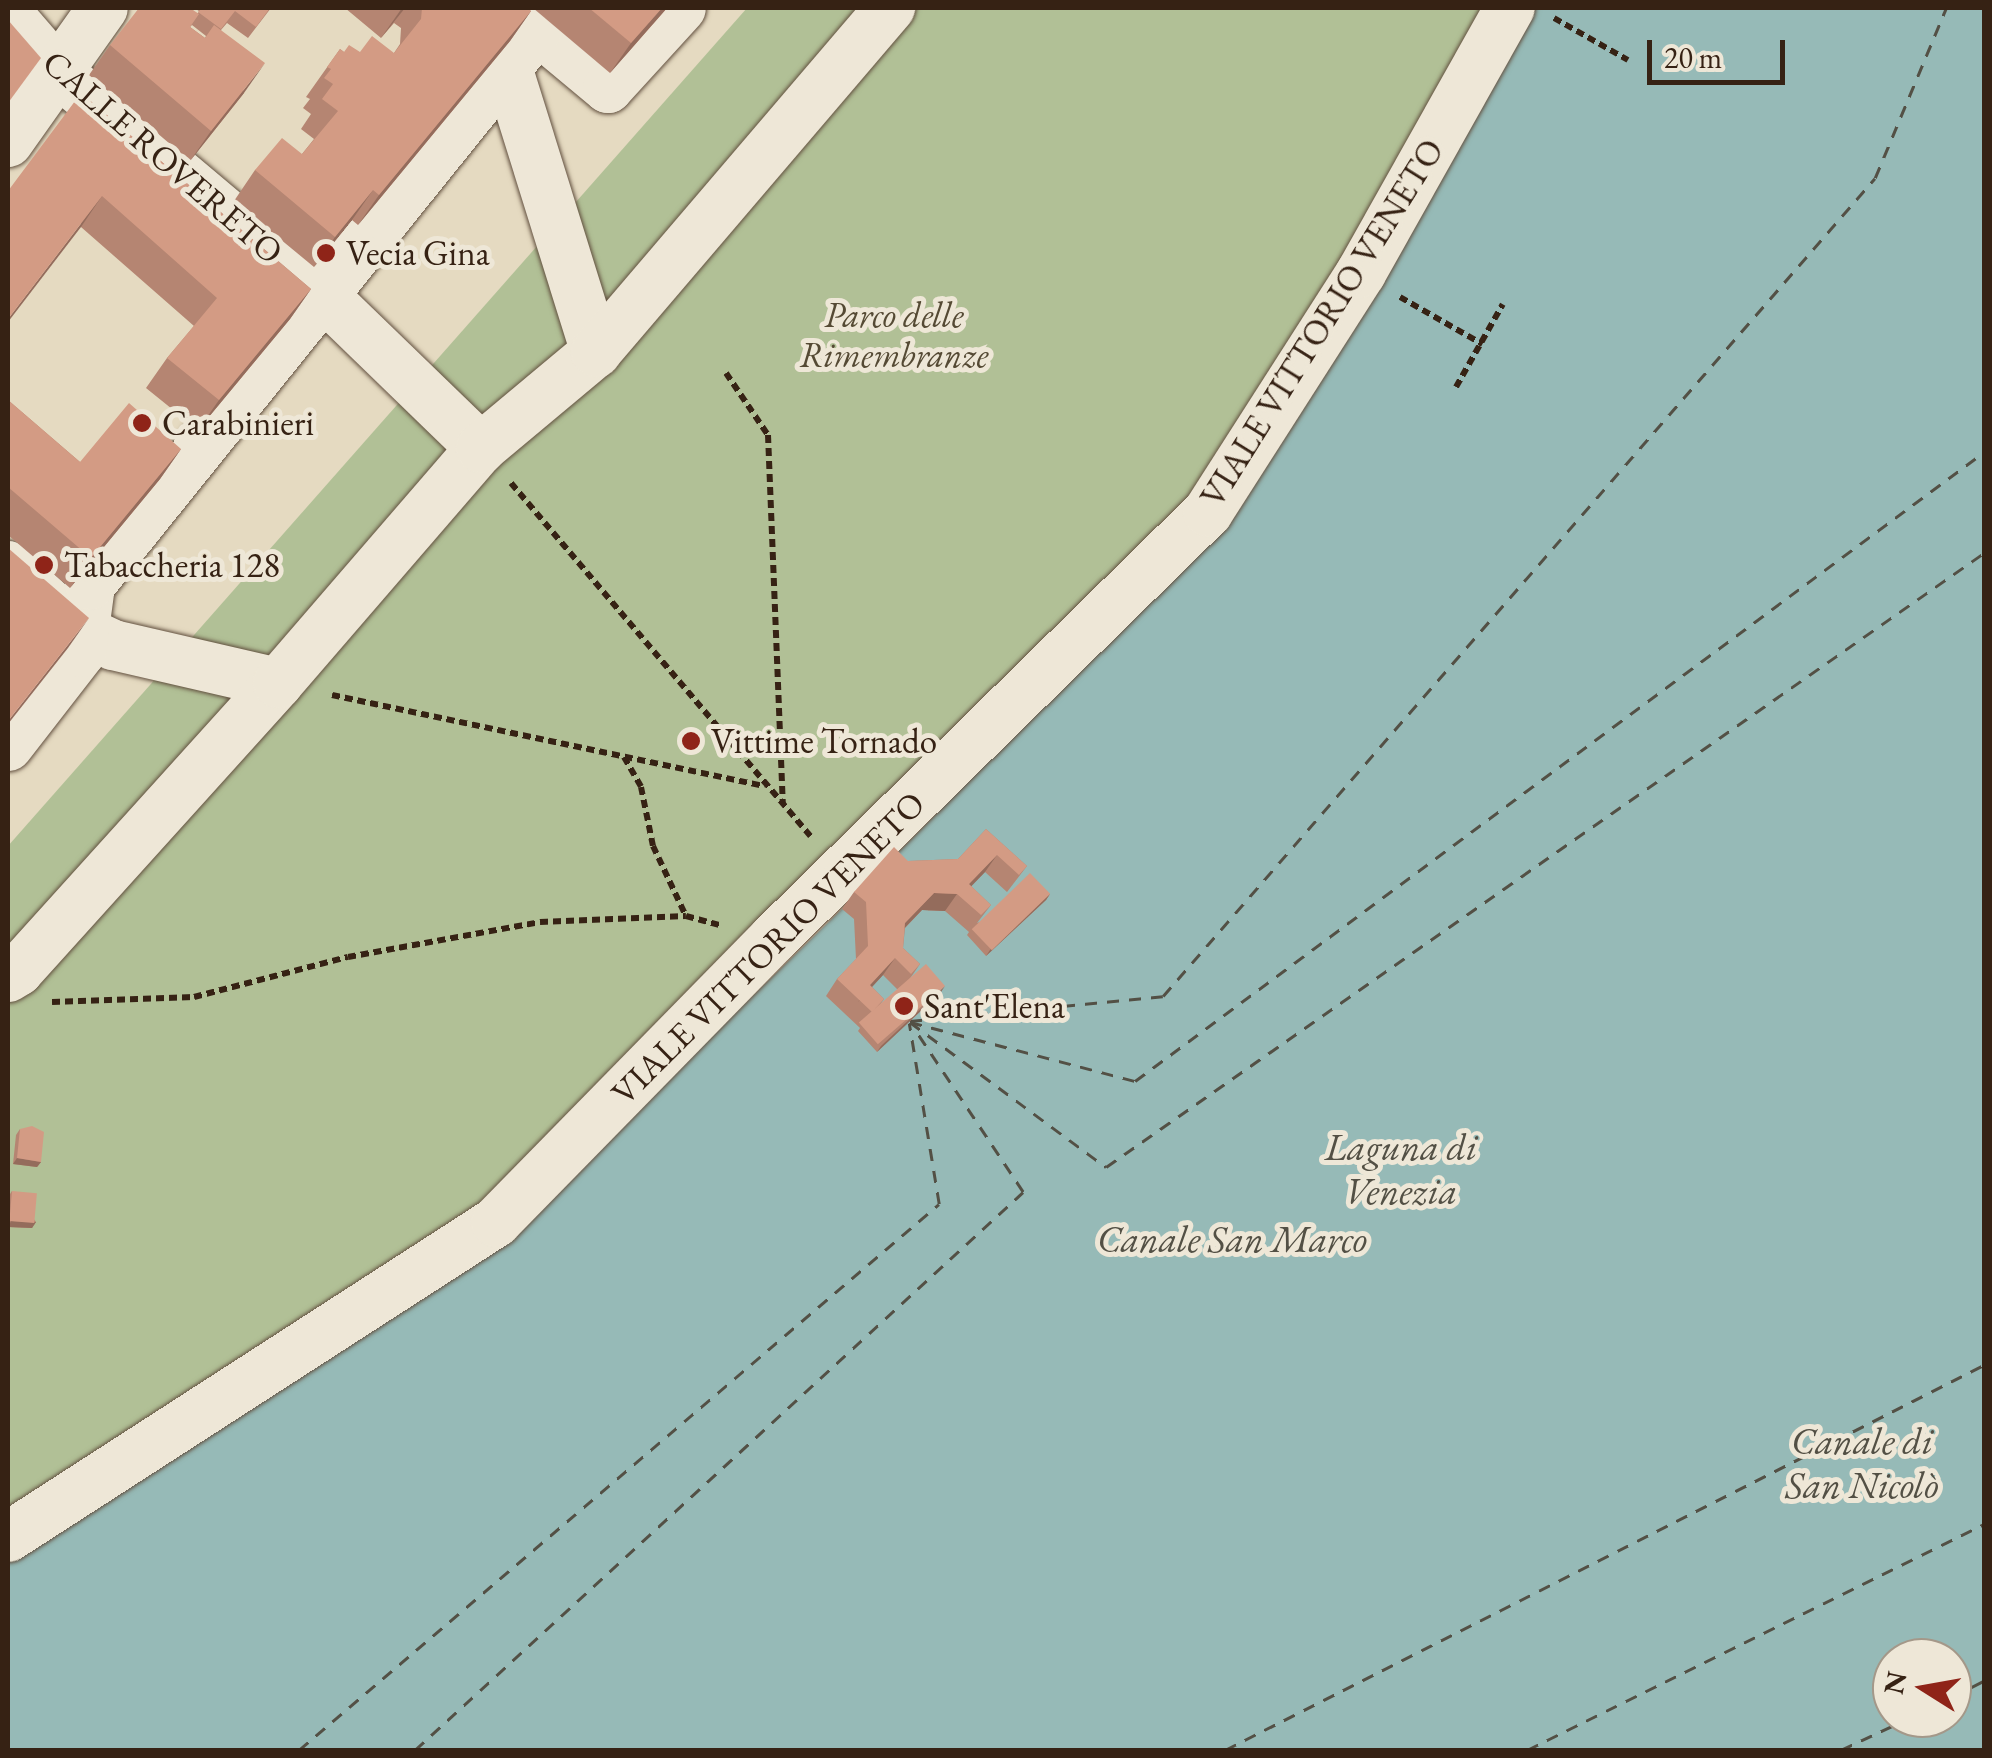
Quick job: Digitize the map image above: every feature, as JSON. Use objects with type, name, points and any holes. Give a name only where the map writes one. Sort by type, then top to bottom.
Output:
[{"type":"street","points":[[58,72],[66,8]]},
{"type":"street","points":[[8,142],[103,8]]},
{"type":"street","points":[[519,34],[608,88],[681,8]]},
{"type":"street","points":[[13,974],[278,684],[481,448],[596,352],[890,8]]},
{"type":"street","name":"VIALE VITTORIO VENETO","points":[[8,1537],[496,1222],[774,938],[1208,512],[1531,12]]},
{"type":"street","name":"CALLE ROVERETO","points":[[8,14],[58,72],[324,296],[481,448]]},
{"type":"street","points":[[519,34],[596,352]]},
{"type":"street","points":[[8,746],[81,652],[90,585],[324,296],[519,34]]},
{"type":"street","points":[[8,566],[83,630],[113,645],[278,684]]},
{"type":"path","points":[[1531,12],[1628,60]]},
{"type":"path","points":[[1392,292],[1482,344]]},
{"type":"path","points":[[1456,387],[1503,304]]},
{"type":"path","points":[[726,373],[768,435],[782,805]]},
{"type":"path","points":[[481,448],[842,872]]},
{"type":"path","points":[[278,684],[766,787]]},
{"type":"path","points":[[624,757],[641,787],[653,846],[686,916]]},
{"type":"path","points":[[13,974],[50,1002],[194,998],[348,957],[540,922],[686,916],[774,938]]},
{"type":"green space","name":"Parco delle Rimembranze","points":[[747,8],[1489,8],[1345,263],[1191,499],[482,1204],[8,1514],[8,846]]},
{"type":"water","name":"Canale San Marco","points":[[1533,8],[1984,8],[1984,1750],[8,1750],[8,1558],[510,1233],[842,909],[1221,527]]},
{"type":"building","points":[[139,8],[190,8],[199,14],[190,27],[205,38],[214,25],[265,63],[211,131],[110,45]]},
{"type":"building","points":[[202,8],[270,8],[256,27],[235,11],[221,29],[198,12]]},
{"type":"building","points":[[422,8],[531,11],[379,195],[373,190],[335,237],[255,170],[282,138],[302,154],[338,111],[322,99],[333,84],[324,78],[331,69],[327,67],[340,49],[344,52],[349,45],[360,52],[372,36],[394,53],[421,19]]},
{"type":"building","points":[[589,8],[662,8],[631,43]]},
{"type":"building","points":[[8,20],[41,58],[8,103]]},
{"type":"building","points":[[81,93],[311,289],[219,400],[167,358],[217,298],[102,196],[8,319],[8,191]]},
{"type":"building","points":[[8,400],[80,462],[129,403],[181,449],[91,558],[8,487]]},
{"type":"building","points":[[8,548],[89,618],[8,721]]},
{"type":"building","points":[[986,829],[1027,866],[1019,875],[997,855],[969,884],[991,905],[981,915],[957,894],[934,893],[905,923],[903,948],[920,964],[911,974],[895,958],[870,985],[884,999],[872,1012],[837,979],[868,946],[866,902],[854,892],[894,847],[908,861],[958,859]]},
{"type":"building","name":"Sant'Elena","points":[[1030,873],[1050,894],[992,950],[972,929]]},
{"type":"building","name":"Sant'Elena","points":[[926,964],[945,986],[878,1044],[859,1022]]},
{"type":"building","points":[[32,1126],[44,1132],[41,1162],[17,1158],[20,1129]]},
{"type":"building","points":[[12,1191],[37,1193],[34,1223],[9,1221]]},
{"type":"ferry route","points":[[910,1021],[1163,996],[1875,178],[1946,8]]},
{"type":"ferry route","points":[[910,1022],[1135,1081],[1984,452]]},
{"type":"ferry route","points":[[910,1022],[1106,1167],[1984,553]]},
{"type":"ferry route","points":[[299,1750],[939,1204],[909,1023]]},
{"type":"ferry route","points":[[415,1750],[1023,1192],[913,1027]]},
{"type":"ferry route","points":[[1225,1750],[1984,1365]]},
{"type":"ferry route","points":[[1527,1750],[1984,1524]]},
{"type":"ferry route","points":[[1972,1687],[1984,1681]]},
{"type":"ferry route","points":[[1841,1750],[1872,1735]]},
{"type":"place","name":"Vecia Gina","points":[[326,253]]},
{"type":"place","name":"Carabinieri","points":[[142,423]]},
{"type":"place","name":"Tabaccheria 128","points":[[44,565]]},
{"type":"place","name":"Vittime Tornado","points":[[691,741]]},
{"type":"place","name":"Sant'Elena","points":[[904,1006]]},
{"type":"water label","name":"Laguna di Venezia","points":[[1401,1169]]},
{"type":"water label","name":"Canale di San Nicolò","points":[[1862,1463]]}]
